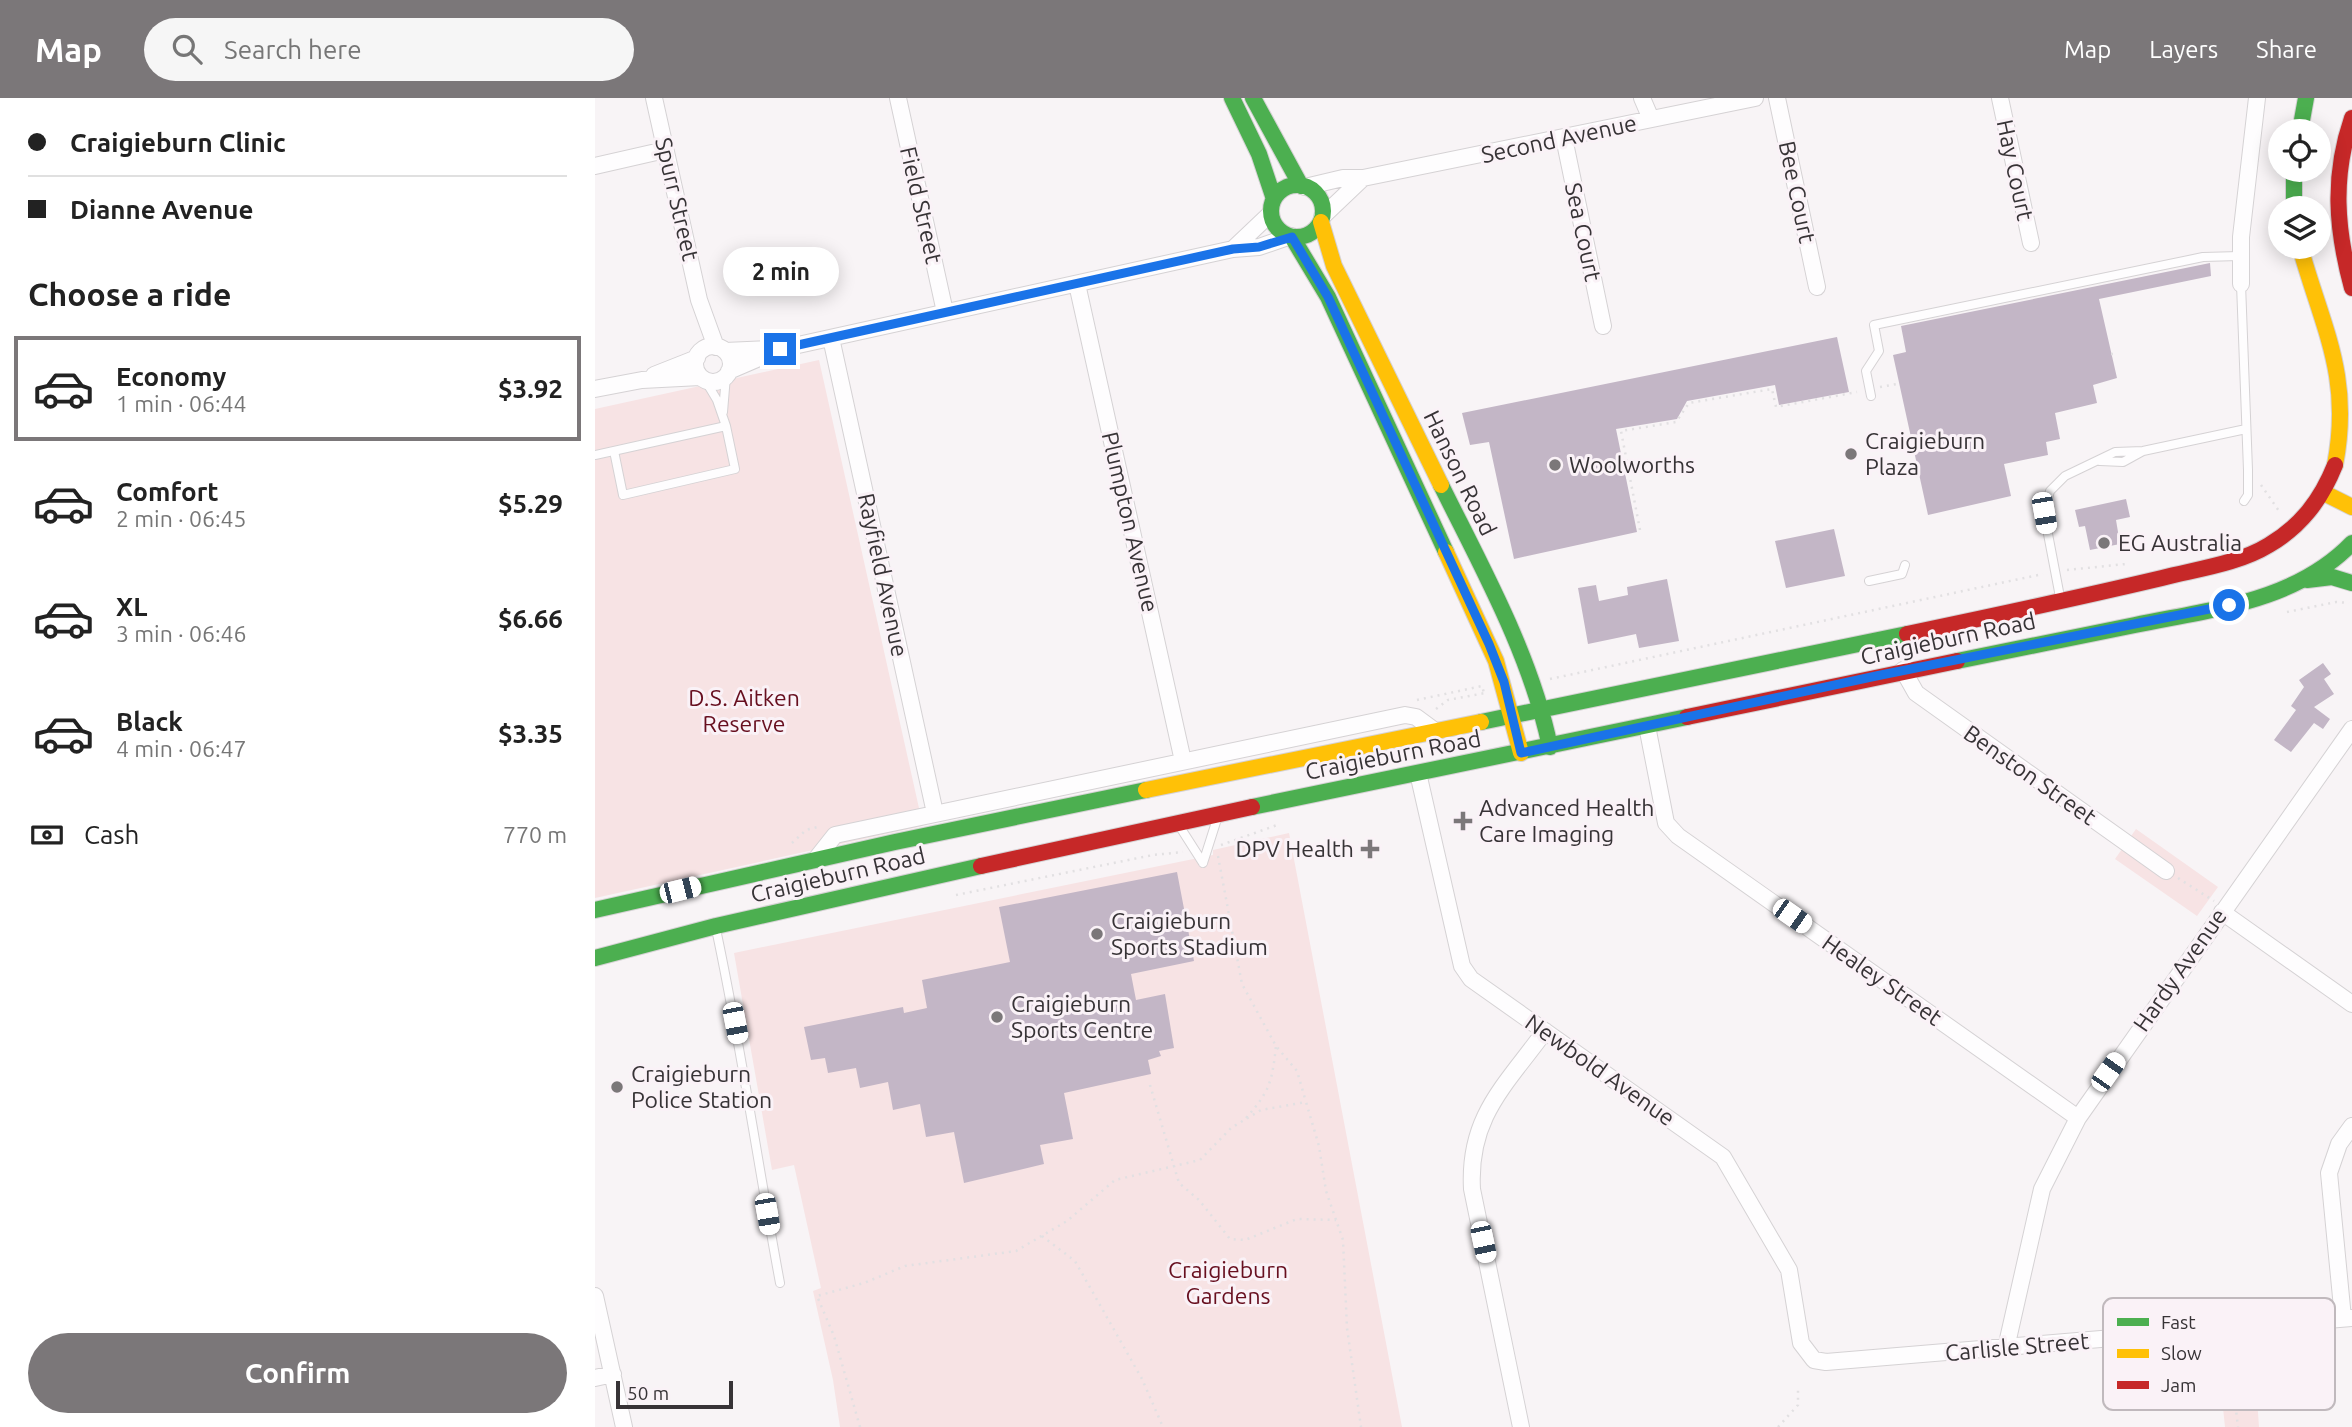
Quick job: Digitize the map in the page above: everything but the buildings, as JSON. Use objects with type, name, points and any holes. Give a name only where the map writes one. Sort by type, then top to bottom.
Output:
[{"type":"main road","points":[[1233,98],[1259,154],[1277,228],[1291,237],[1312,232],[1321,219],[1317,195],[1303,186],[1271,136],[1253,98]]},
{"type":"main road","points":[[2302,119],[2306,98]]},
{"type":"main road","points":[[2304,119],[2312,98]]},
{"type":"main road","points":[[2352,118],[2339,155],[2335,191],[2337,229],[2352,288]]},
{"type":"main road","points":[[1273,206],[1283,190],[1303,186]]},
{"type":"main road","name":"Hanson Road","points":[[1321,219],[1339,278],[1489,583],[1542,709],[1550,747]]},
{"type":"main road","name":"Hanson Road","points":[[1291,237],[1328,297],[1481,627],[1506,688],[1521,753]]},
{"type":"main road","name":"Craigieburn Road","points":[[595,957],[716,926],[1178,822],[1550,747],[1903,670],[2065,620],[2266,549],[2312,514],[2326,494],[2339,462],[2346,408],[2342,377],[2304,259]]},
{"type":"main road","points":[[2326,494],[2352,507]]},
{"type":"main road","name":"Craigieburn Road","points":[[595,910],[816,859],[1542,709],[2065,620],[2255,600],[2307,580],[2340,557],[2352,543]]},
{"type":"main road","points":[[2307,580],[2332,577],[2352,583]]},
{"type":"street","name":"Spurr Street","points":[[654,98],[710,351]]},
{"type":"street","name":"Field Street","points":[[898,98],[946,312]]},
{"type":"street","points":[[1641,98],[1651,119]]},
{"type":"street","name":"Second Avenue","points":[[1303,186],[1343,178],[1363,178],[1755,98]]},
{"type":"street","name":"Bee Court","points":[[1777,98],[1817,287]]},
{"type":"street","name":"Hay Court","points":[[2000,98],[2031,243]]},
{"type":"street","points":[[2241,284],[2239,256],[2257,98]]},
{"type":"street","name":"Sea Court","points":[[1564,138],[1603,326]]},
{"type":"street","points":[[595,166],[666,150]]},
{"type":"street","points":[[1321,219],[1363,178]]},
{"type":"street","points":[[1233,249],[1273,206]]},
{"type":"street","points":[[642,380],[710,351],[780,349],[1233,249],[1259,247],[1291,237]]},
{"type":"street","name":"Plumpton Avenue","points":[[1077,284],[1183,761]]},
{"type":"street","name":"Rayfield Avenue","points":[[831,338],[935,813]]},
{"type":"street","points":[[595,389],[642,380],[703,378],[716,381],[780,349]]},
{"type":"street","points":[[710,351],[730,360],[728,374]]},
{"type":"street","points":[[703,378],[696,368],[710,351]]},
{"type":"street","name":"Benston Street","points":[[1903,670],[1916,693],[2166,871]]},
{"type":"street","name":"Craigieburn Road","points":[[816,859],[835,835],[1400,716],[1410,715],[1434,732]]},
{"type":"street","name":"Healey Street","points":[[1647,726],[1666,823],[1678,836],[2078,1118]]},
{"type":"street","name":"Hardy Avenue","points":[[2006,1348],[2042,1189],[2078,1118],[2352,729]]},
{"type":"street","name":"Newbold Avenue","points":[[1418,773],[1462,965],[1471,979],[1723,1157],[1789,1270],[1801,1343],[1809,1356]]},
{"type":"street","points":[[2222,912],[2352,1004]]},
{"type":"street","points":[[1521,1427],[1472,1189],[1471,1165],[1474,1140],[1482,1119],[1545,1031]]},
{"type":"street","points":[[2348,1318],[2329,1173],[2339,1144],[2352,1126]]},
{"type":"street","points":[[595,1296],[624,1427]]},
{"type":"street","name":"Carlisle Street","points":[[1809,1356],[1826,1363],[2103,1339]]},
{"type":"street","points":[[595,1378],[613,1374]]},
{"type":"lane","points":[[1870,393],[1866,371],[1879,351],[1874,325],[2203,257],[2239,256]]},
{"type":"lane","points":[[2241,284],[2248,495],[2244,500]]},
{"type":"lane","points":[[723,414],[728,374]]},
{"type":"lane","points":[[614,451],[623,495],[735,469],[723,414],[703,378]]},
{"type":"lane","points":[[595,455],[726,426]]},
{"type":"lane","points":[[2065,620],[2044,513],[2050,491],[2065,476],[2099,461],[2117,464],[2132,460],[2143,451],[2246,429]]},
{"type":"lane","points":[[1869,581],[1902,574],[1905,565]]},
{"type":"lane","points":[[1178,822],[1203,863],[1219,814]]},
{"type":"lane","points":[[716,926],[744,1069],[754,1145],[780,1283]]},
{"type":"path","points":[[1640,530],[1621,431],[1676,422],[1689,403],[1772,389],[1776,407],[1870,393],[1897,384]]},
{"type":"path","points":[[2259,480],[2281,514],[2275,520]]},
{"type":"path","points":[[1532,683],[1868,609],[2084,566],[2131,563]]},
{"type":"path","points":[[1419,720],[1448,700],[1506,688]]},
{"type":"path","points":[[1216,846],[1242,984],[1276,1046],[1297,1071],[1311,1113],[1326,1191],[1343,1240],[1347,1328],[1361,1427]]},
{"type":"path","points":[[2166,871],[2210,897],[2222,912]]},
{"type":"path","points":[[1243,1120],[1265,1096],[1272,1075],[1276,1046]]},
{"type":"path","points":[[1150,1085],[1179,1183],[1199,1200],[1230,1239],[1245,1240],[1297,1219],[1336,1220]]},
{"type":"path","points":[[860,1427],[834,1336],[817,1296],[905,1266],[1016,1251],[1067,1221],[1115,1180],[1176,1168],[1199,1160],[1231,1128],[1261,1110],[1306,1102]]},
{"type":"path","points":[[1042,1236],[1075,1261],[1142,1380],[1163,1427]]},
{"type":"path","points":[[1778,1427],[1798,1405],[1798,1387]]},
{"type":"green space","name":"D.S. Aitken Reserve","points":[[819,360],[923,826],[595,898],[595,409]]},
{"type":"green space","points":[[2136,829],[2218,887],[2197,916],[2115,859]]},
{"type":"green space","name":"Craigieburn Gardens","points":[[1289,833],[1402,1427],[840,1427],[833,1380],[813,1291],[821,1288],[794,1165],[772,1170],[734,953],[1213,855],[1213,850]]},
{"type":"green space","points":[[2223,1410],[2258,1410],[2259,1427],[2225,1427]]},
{"type":"traffic: fast","points":[[1232,98],[1259,154],[1274,199]]},
{"type":"traffic: fast","points":[[1253,98],[1301,186]]},
{"type":"traffic: fast","points":[[2302,119],[2306,98]]},
{"type":"traffic: fast","points":[[2294,182],[2294,196]]},
{"type":"traffic: fast","points":[[1297,185],[1307,187],[1315,193],[1321,201],[1323,211],[1321,221],[1315,229],[1307,235],[1297,237],[1287,235],[1279,229],[1273,221],[1271,211],[1273,201],[1279,193],[1287,187],[1297,185]]},
{"type":"traffic: fast","points":[[1292,237],[1328,297],[1446,552]]},
{"type":"traffic: fast","points":[[1441,485],[1518,646],[1542,713],[1550,747]]},
{"type":"traffic: fast","points":[[1957,661],[2251,600],[2279,591],[2305,578],[2329,563],[2352,543]]},
{"type":"traffic: fast","points":[[2307,580],[2332,577],[2352,583]]},
{"type":"traffic: fast","points":[[1481,722],[1907,634]]},
{"type":"traffic: fast","points":[[1252,807],[1687,717]]},
{"type":"traffic: fast","points":[[595,910],[895,842],[1146,790]]},
{"type":"traffic: fast","points":[[595,958],[716,926],[981,866]]},
{"type":"traffic: slow","points":[[1321,222],[1334,266],[1441,485]]},
{"type":"traffic: slow","points":[[2304,259],[2333,353],[2337,379],[2340,405],[2335,465]]},
{"type":"traffic: slow","points":[[2326,494],[2352,507]]},
{"type":"traffic: slow","points":[[1446,552],[1496,661],[1521,753]]},
{"type":"traffic: slow","points":[[1146,790],[1481,722]]},
{"type":"traffic: jam","points":[[2352,118],[2341,161],[2339,182],[2342,245],[2352,288]]},
{"type":"traffic: jam","points":[[1907,634],[2217,565],[2257,552],[2280,538],[2309,511],[2335,465]]},
{"type":"traffic: jam","points":[[1687,717],[1957,661]]},
{"type":"traffic: jam","points":[[981,866],[1252,807]]},
{"type":"place","name":"Craigieburn Plaza","points":[[1851,454]]},
{"type":"place","name":"Woolworths","points":[[1555,465]]},
{"type":"place","name":"EG Australia","points":[[2104,543]]},
{"type":"place","name":"Advanced Health Care Imaging","points":[[1463,821]]},
{"type":"place","name":"DPV Health","points":[[1370,849]]},
{"type":"place","name":"Craigieburn Sports Stadium","points":[[1097,934]]},
{"type":"place","name":"Craigieburn Sports Centre","points":[[997,1017]]},
{"type":"place","name":"Craigieburn Police Station","points":[[617,1087]]},
{"type":"route","points":[[780,349],[1233,249],[1259,247],[1291,236],[1314,269],[1328,297],[1489,644],[1504,682],[1521,753],[1876,676],[2229,605]]}]
